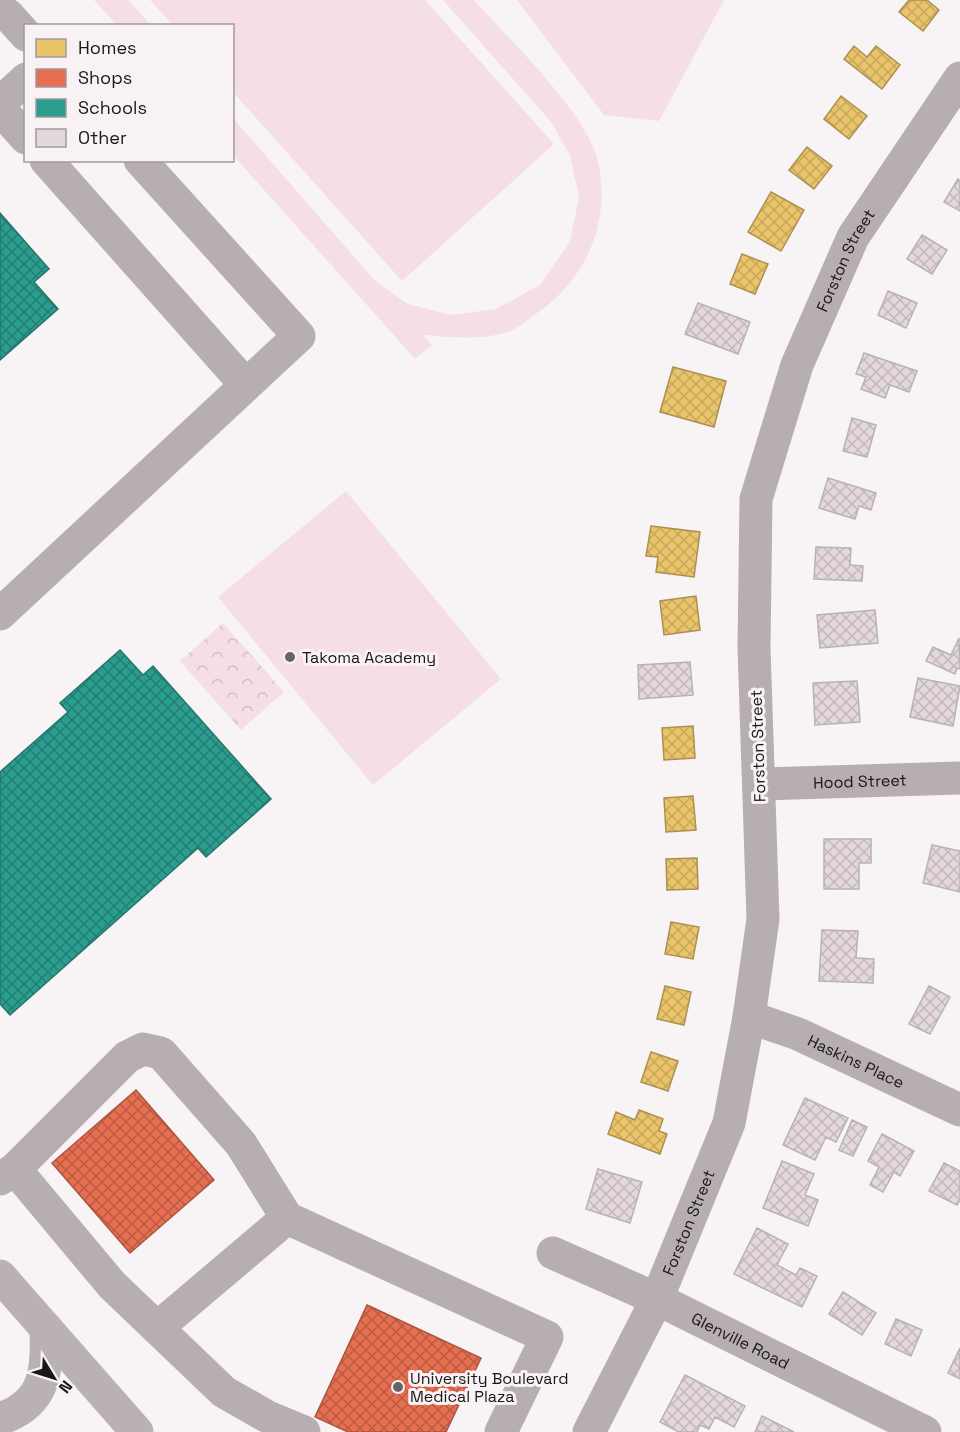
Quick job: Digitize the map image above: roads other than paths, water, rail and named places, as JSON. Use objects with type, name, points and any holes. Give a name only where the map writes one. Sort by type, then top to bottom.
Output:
[{"type":"main road","points":[[0,1276],[137,1432]]},
{"type":"main road","points":[[0,1419],[29,1404],[42,1384],[47,1363],[45,1328]]},
{"type":"main road","points":[[0,1427],[24,1432]]},
{"type":"street","points":[[0,13],[8,15],[24,32]]},
{"type":"street","name":"Forston Street","points":[[589,1432],[657,1299],[729,1123],[749,1017],[764,919],[754,648],[756,499],[797,365],[853,237],[960,78]]},
{"type":"street","points":[[0,103],[24,82]]},
{"type":"street","points":[[0,109],[24,136]]},
{"type":"street","points":[[48,162],[246,386]]},
{"type":"street","points":[[0,614],[299,336],[142,162]]},
{"type":"street","name":"Hood Street","points":[[760,784],[960,778]]},
{"type":"street","name":"Haskins Place","points":[[749,1017],[798,1034],[960,1110]]},
{"type":"street","points":[[304,1432],[268,1417],[225,1392],[112,1285],[8,1174],[127,1057],[144,1049],[161,1053],[241,1144],[287,1218],[548,1337],[501,1432]]},
{"type":"street","points":[[157,1328],[287,1218]]},
{"type":"street","name":"Glenville Road","points":[[553,1252],[657,1299],[925,1432]]},
{"type":"place","name":"Takoma Academy","points":[[290,657]]},
{"type":"place","name":"University Boulevard Medical Plaza","points":[[398,1387]]}]
